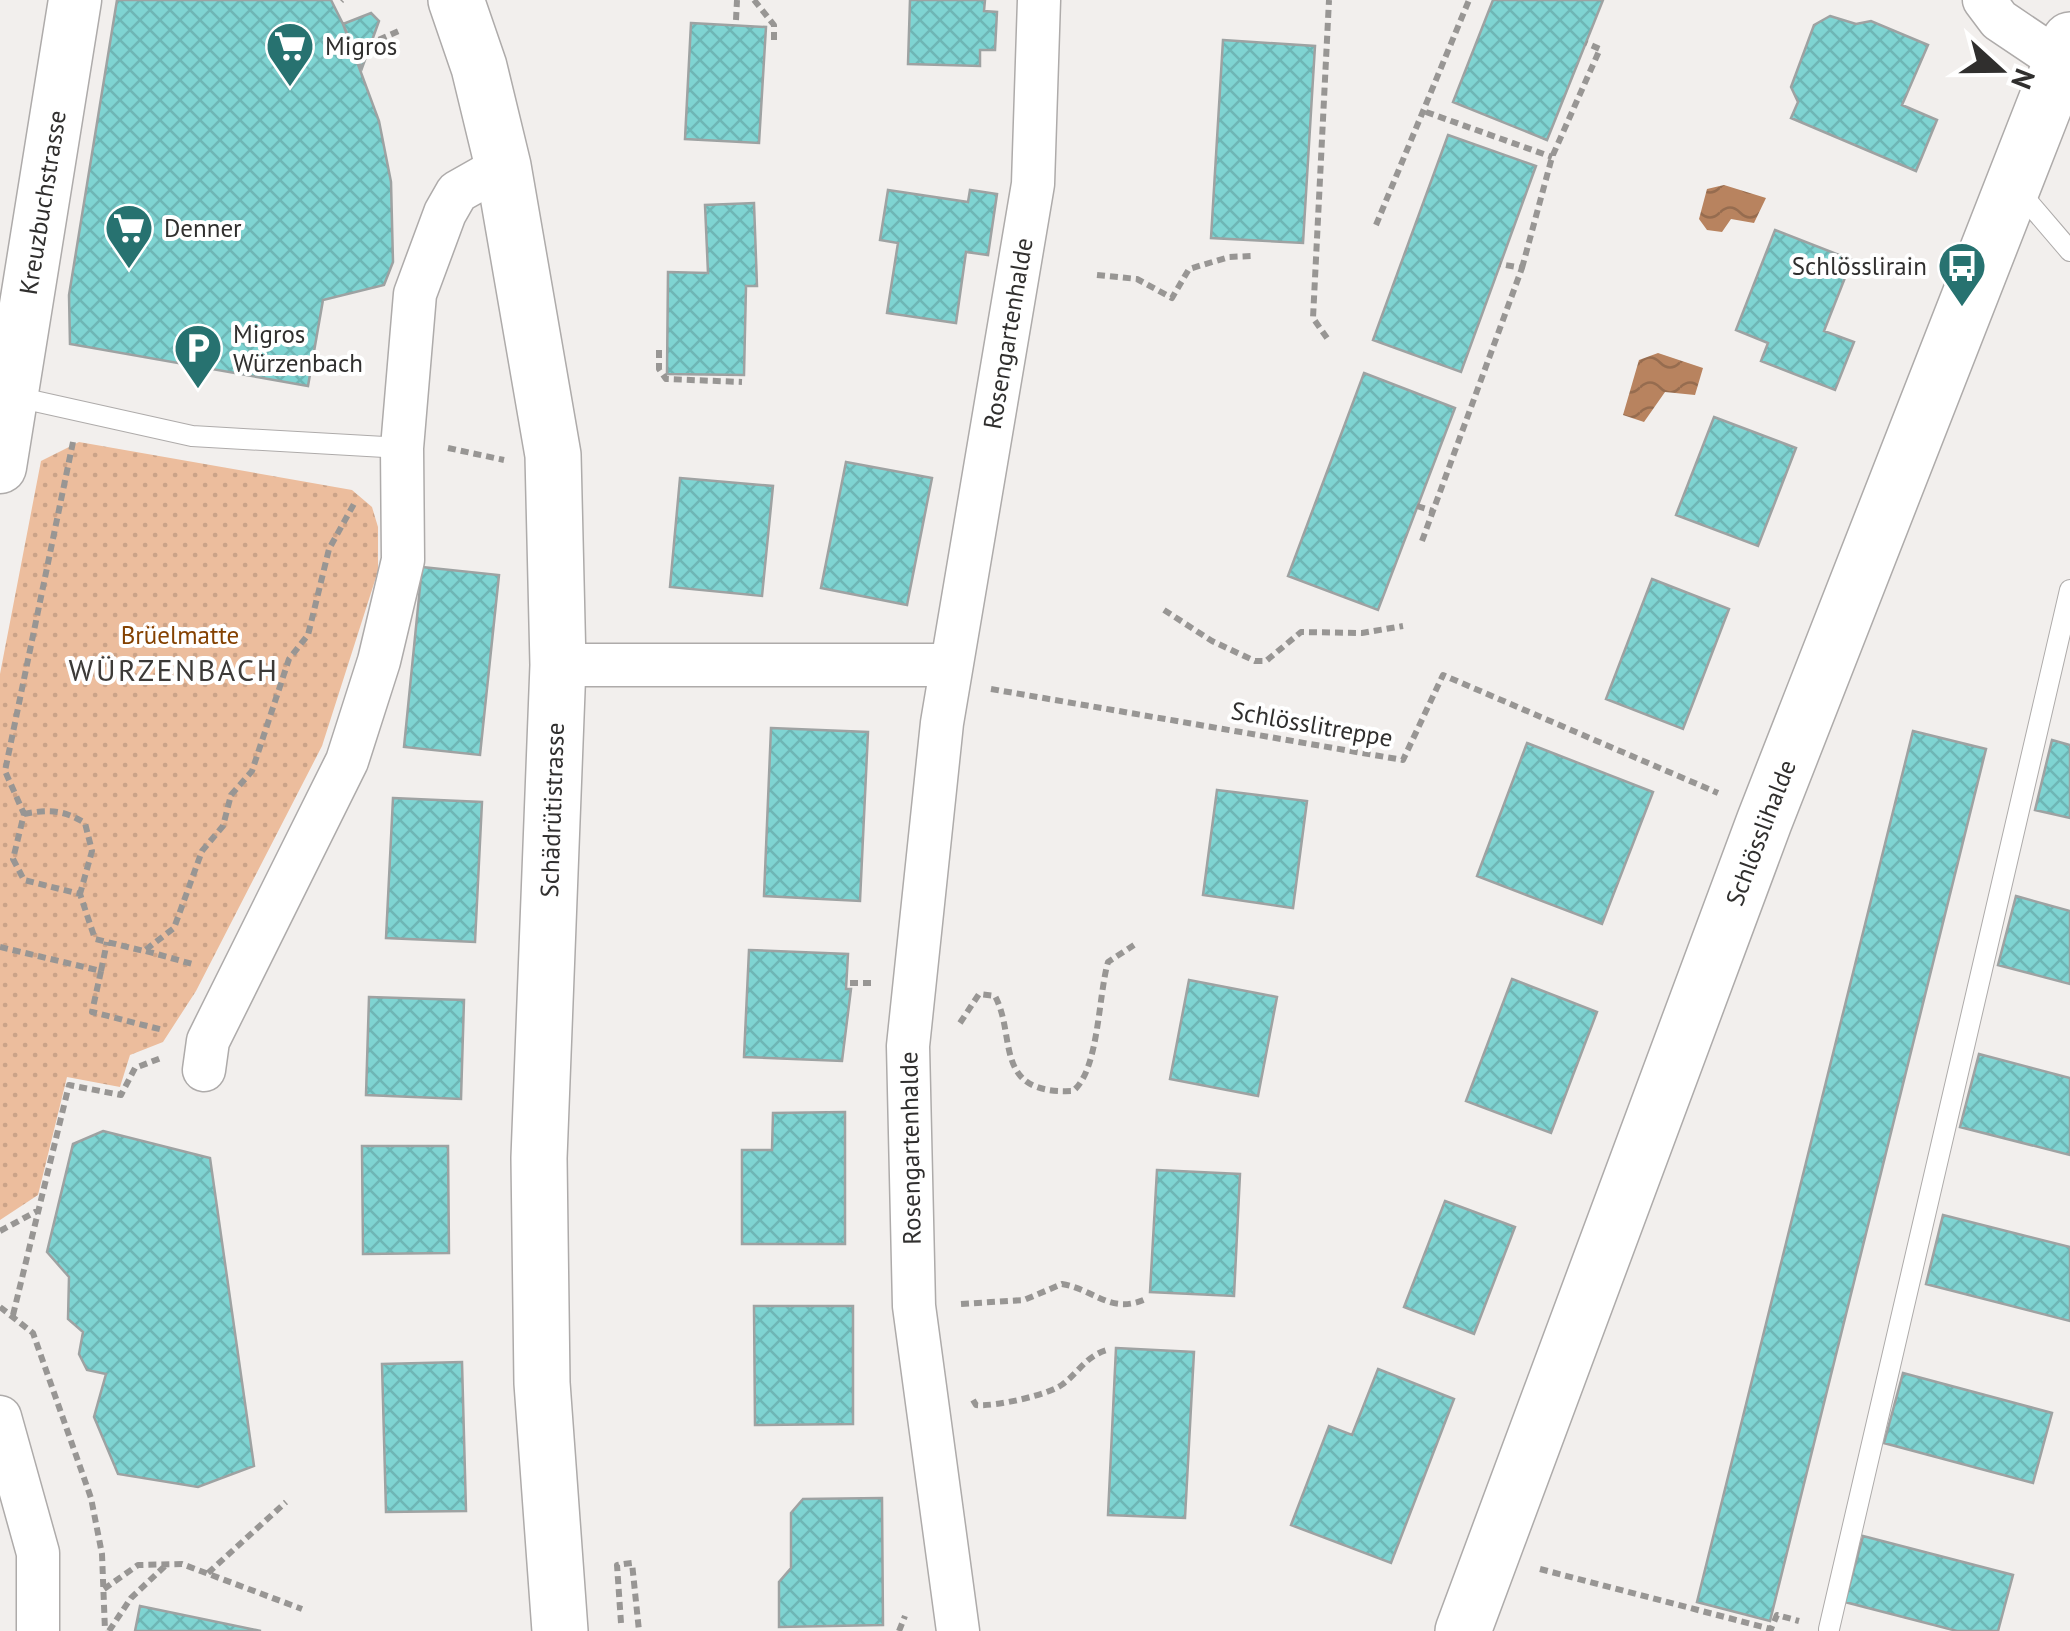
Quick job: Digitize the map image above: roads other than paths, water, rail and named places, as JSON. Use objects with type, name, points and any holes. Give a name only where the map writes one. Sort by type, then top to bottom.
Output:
[{"type":"main road","name":"Schädrütistrasse","points":[[456,0],[479,67],[504,166],[553,456],[558,665],[539,1158],[542,1383],[560,1631]]},
{"type":"main road","name":"Schlösslihalde","points":[[1463,1631],[1764,822],[2065,51]]},
{"type":"street","name":"Kreuzbuchstrasse","points":[[0,223],[38,0]]},
{"type":"street","name":"Kreuzbuchstrasse","points":[[0,468],[6,394],[75,0]]},
{"type":"street","name":"Rosengartenhalde","points":[[958,1631],[914,1306],[908,1144],[914,966],[966,676],[1033,184],[1039,0]]},
{"type":"street","points":[[1984,0],[1999,20],[2065,51]]},
{"type":"street","points":[[206,1055],[347,761],[379,661],[403,560],[402,448],[415,294],[444,213],[457,192],[504,166]]},
{"type":"street","points":[[558,665],[966,676]]},
{"type":"street","points":[[0,1418],[38,1553],[38,1631]]},
{"type":"lane","points":[[2012,182],[2070,252]]},
{"type":"lane","points":[[6,394],[192,436],[402,448]]},
{"type":"lane","points":[[1829,1629],[2070,590]]},
{"type":"water","points":[[1724,185],[1766,198],[1754,223],[1731,219],[1722,232],[1707,230],[1699,219],[1707,189]]},
{"type":"water","points":[[1658,353],[1703,368],[1695,395],[1665,392],[1644,422],[1623,415],[1639,360]]},
{"type":"place","name":"Migros","points":[[290,88]]},
{"type":"place","name":"Denner","points":[[129,270]]},
{"type":"place","name":"Schlösslirain","points":[[1962,308]]},
{"type":"place","name":"Migros Würzenbach","points":[[198,390]]},
{"type":"district","name":"WÜRZENBACH","points":[[174,669]]},
{"type":"park label","name":"Brüelmatte","points":[[180,635]]}]
